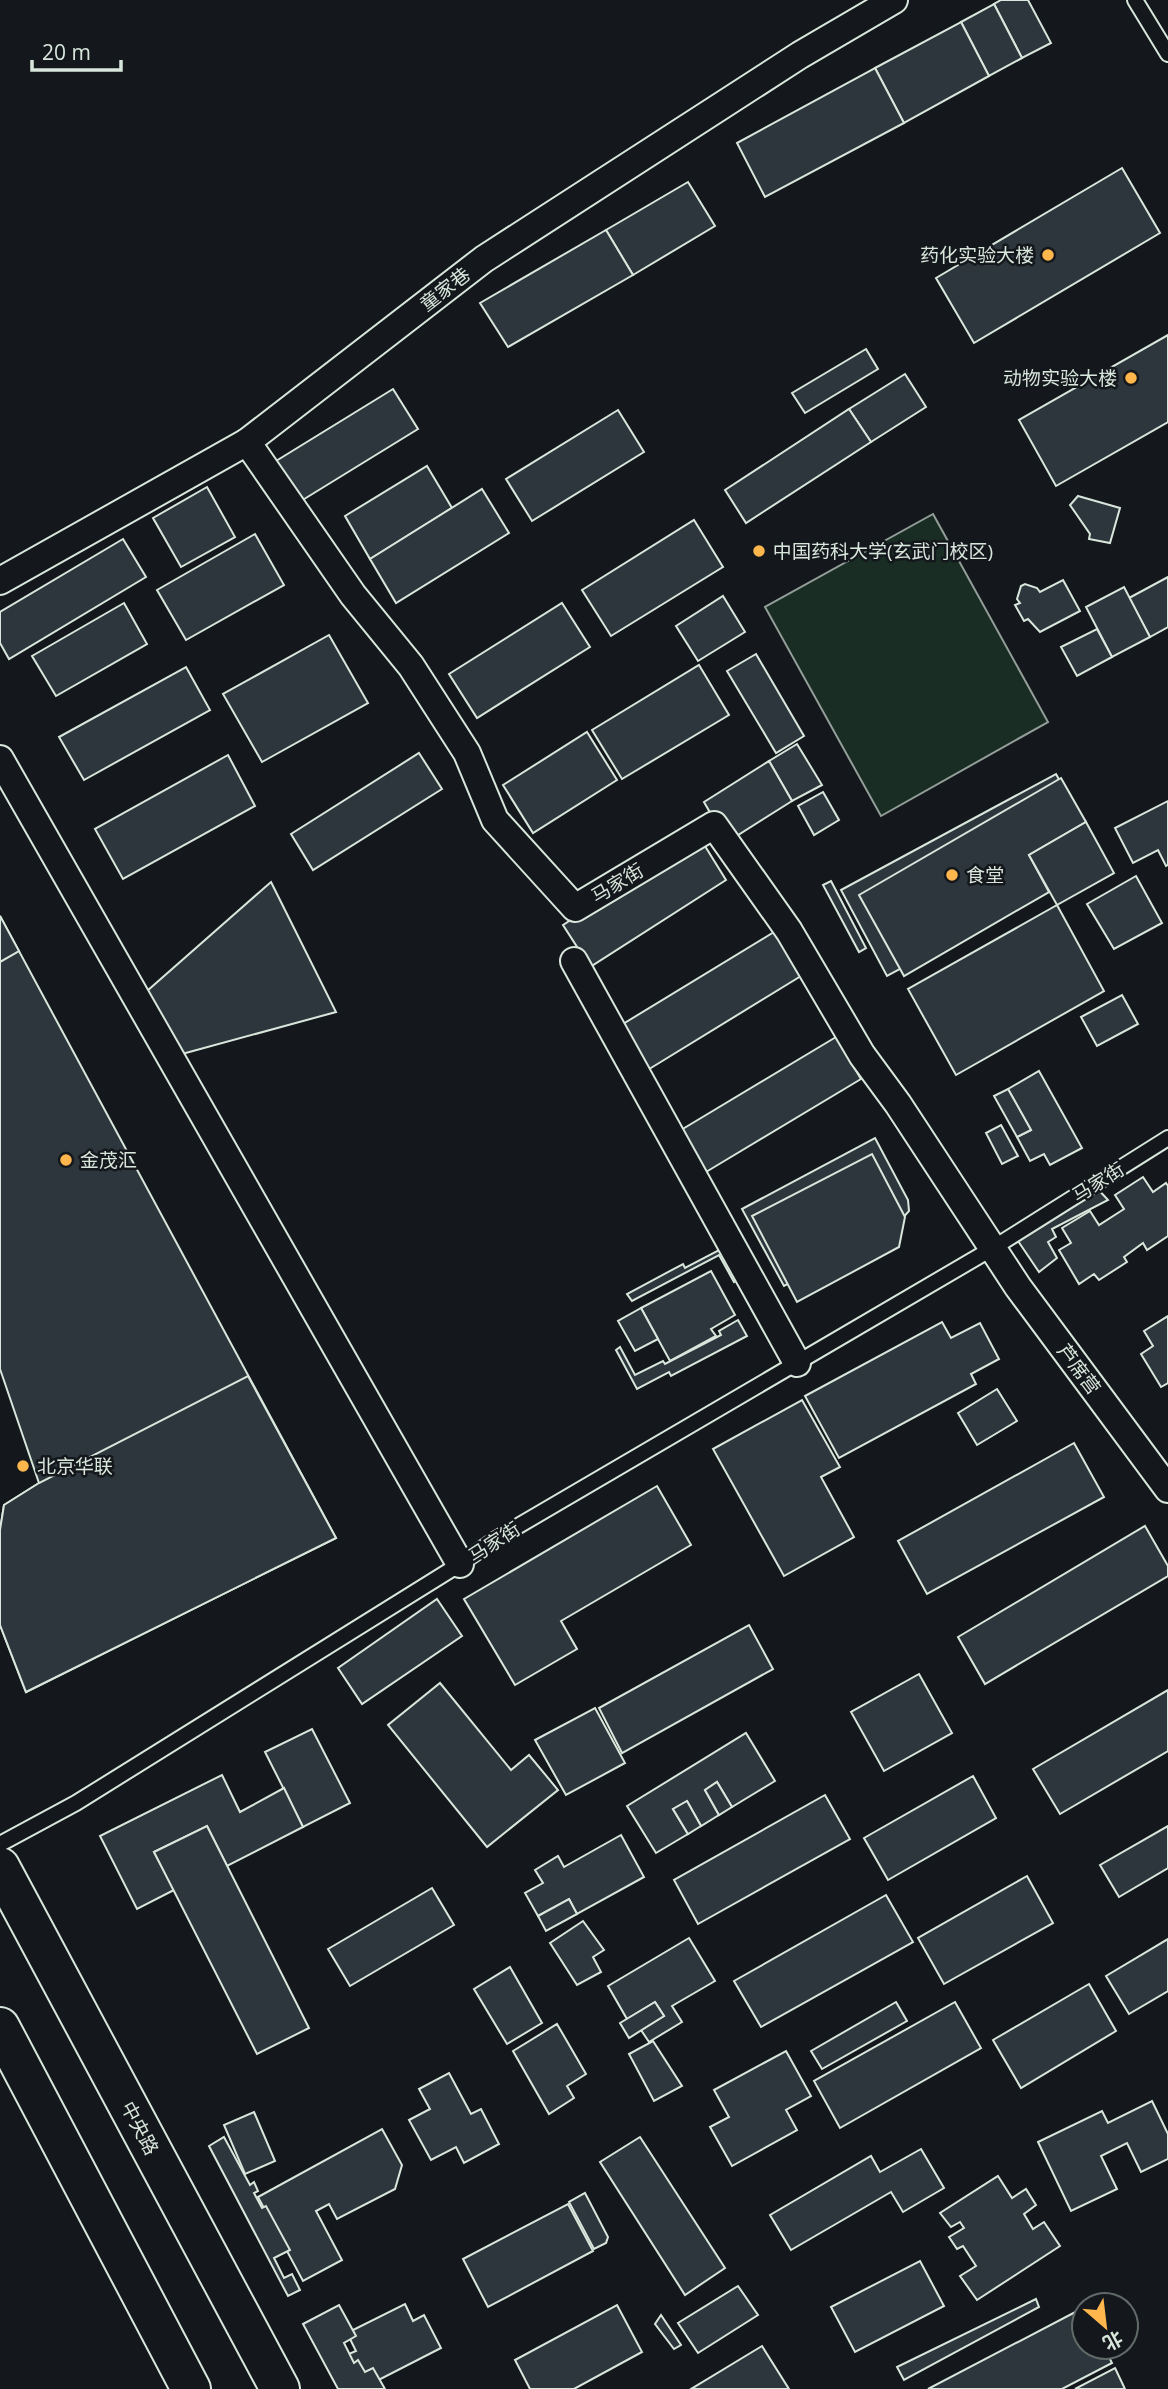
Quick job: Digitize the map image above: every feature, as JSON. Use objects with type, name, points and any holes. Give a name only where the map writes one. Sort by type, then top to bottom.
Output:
[{"type":"main road","name":"中央路","points":[[0,1867],[280,2389]]},
{"type":"main road","points":[[0,2027],[191,2389]]},
{"type":"street","name":"童家巷","points":[[0,581],[247,442],[484,259],[800,55],[894,0]]},
{"type":"street","name":"马家街","points":[[247,442],[353,595],[411,666],[467,753],[495,820],[575,908],[714,825],[789,931],[862,1055],[898,1104],[993,1248]]},
{"type":"street","points":[[0,759],[460,1564]]},
{"type":"street","points":[[574,961],[797,1363]]},
{"type":"street","name":"芦席营","points":[[993,1248],[1018,1287],[1168,1489]]},
{"type":"lane","points":[[1135,0],[1168,54]]},
{"type":"lane","name":"马家街","points":[[0,1844],[76,1803],[496,1539],[993,1248],[1168,1138]]},
{"type":"green space","points":[[933,514],[1048,722],[881,816],[765,607]]},
{"type":"building","points":[[1001,0],[1028,0],[1051,43],[1022,58],[994,4]]},
{"type":"building","points":[[994,4],[1022,58],[989,76],[961,22]]},
{"type":"building","points":[[961,22],[989,76],[904,123],[875,68]]},
{"type":"building","points":[[875,68],[904,123],[765,197],[737,143]]},
{"type":"building","name":"药化实验大楼","points":[[1122,168],[1160,233],[974,343],[936,278]]},
{"type":"building","points":[[688,182],[715,226],[633,275],[606,230]]},
{"type":"building","points":[[606,230],[633,275],[508,347],[480,303]]},
{"type":"building","name":"动物实验大楼","points":[[1168,335],[1168,422],[1056,486],[1019,420]]},
{"type":"building","points":[[866,349],[878,369],[805,413],[792,393]]},
{"type":"building","points":[[905,374],[926,407],[871,442],[849,409]]},
{"type":"building","points":[[393,389],[418,429],[301,501],[276,461]]},
{"type":"building","points":[[849,409],[871,442],[746,523],[725,490]]},
{"type":"building","points":[[618,410],[644,452],[532,521],[506,479]]},
{"type":"building","points":[[427,466],[452,508],[370,559],[345,516]]},
{"type":"building","points":[[207,487],[235,537],[181,567],[153,518]]},
{"type":"building","points":[[482,489],[509,533],[396,603],[370,559]]},
{"type":"building","points":[[1078,496],[1120,508],[1110,543],[1089,539],[1090,534],[1070,505]]},
{"type":"building","points":[[694,520],[723,567],[611,636],[582,590]]},
{"type":"building","points":[[255,534],[284,585],[186,640],[157,590]]},
{"type":"building","points":[[123,539],[146,577],[9,659],[0,643],[0,612]]},
{"type":"building","points":[[1168,577],[1168,627],[1150,637],[1129,598]]},
{"type":"building","points":[[1063,580],[1080,611],[1040,632],[1028,619],[1024,621],[1015,605],[1020,603],[1017,599],[1021,586],[1025,584],[1037,588],[1040,592]]},
{"type":"building","points":[[1124,587],[1150,637],[1112,657],[1086,607]]},
{"type":"building","points":[[723,596],[745,632],[698,661],[676,626]]},
{"type":"building","points":[[124,603],[147,644],[56,696],[32,656]]},
{"type":"building","points":[[562,603],[590,647],[477,718],[449,674]]},
{"type":"building","points":[[1097,629],[1112,657],[1077,676],[1061,647]]},
{"type":"building","points":[[329,635],[368,703],[262,762],[223,694]]},
{"type":"building","points":[[756,654],[804,736],[776,753],[727,671]]},
{"type":"building","points":[[699,665],[729,715],[622,779],[592,730]]},
{"type":"building","points":[[186,667],[210,710],[84,780],[59,737]]},
{"type":"building","points":[[587,732],[617,780],[533,833],[503,785]]},
{"type":"building","points":[[797,744],[822,785],[792,801],[769,761]]},
{"type":"building","points":[[419,753],[442,789],[313,870],[291,834]]},
{"type":"building","points":[[228,755],[255,806],[123,879],[95,829]]},
{"type":"building","points":[[769,761],[792,801],[727,842],[704,802]]},
{"type":"building","name":"食堂","points":[[1056,774],[1086,829],[1028,860],[1045,891],[887,976],[841,890]]},
{"type":"building","name":"食堂","points":[[1061,778],[1086,822],[1029,855],[1049,892],[904,976],[859,895]]},
{"type":"building","points":[[823,792],[839,820],[814,835],[798,806]]},
{"type":"building","points":[[1168,801],[1168,865],[1166,866],[1158,850],[1133,863],[1115,828]]},
{"type":"building","points":[[1086,822],[1114,873],[1057,905],[1029,855]]},
{"type":"building","points":[[700,838],[726,880],[590,967],[563,925]]},
{"type":"building","points":[[1136,876],[1162,923],[1114,949],[1087,904]]},
{"type":"building","points":[[831,881],[866,948],[859,952],[823,885]]},
{"type":"building","points":[[271,882],[336,1012],[160,1060],[130,1006]]},
{"type":"building","points":[[1057,905],[1104,991],[956,1075],[908,989]]},
{"type":"building","name":"金茂汇","points":[[0,916],[336,1538],[26,1692],[0,1625],[0,1530],[4,1505],[39,1483],[0,1369]]},
{"type":"building","points":[[0,916],[19,951],[0,962]]},
{"type":"building","points":[[774,932],[801,976],[646,1071],[618,1027]]},
{"type":"building","points":[[1122,995],[1138,1024],[1097,1046],[1081,1017]]},
{"type":"building","points":[[836,1037],[861,1079],[706,1172],[681,1130]]},
{"type":"building","points":[[1039,1071],[1082,1148],[1050,1165],[1044,1154],[1030,1161],[1017,1137],[1031,1130],[1008,1089]]},
{"type":"building","points":[[1008,1089],[1031,1130],[1017,1137],[994,1096]]},
{"type":"building","points":[[1001,1125],[1018,1156],[1002,1164],[986,1133]]},
{"type":"building","points":[[875,1138],[908,1200],[909,1211],[895,1227],[784,1286],[742,1209]]},
{"type":"building","points":[[872,1154],[905,1217],[899,1247],[797,1302],[752,1216]]},
{"type":"building","points":[[1143,1177],[1153,1192],[1166,1183],[1168,1186],[1168,1236],[1147,1250],[1143,1243],[1124,1257],[1127,1262],[1099,1280],[1094,1274],[1079,1284],[1059,1250],[1071,1243],[1062,1228],[1090,1211],[1099,1225],[1124,1209],[1115,1195]]},
{"type":"building","points":[[1095,1186],[1108,1200],[1052,1229],[1056,1237],[1048,1242],[1057,1258],[1039,1272],[1014,1235]]},
{"type":"building","points":[[721,1249],[737,1280],[734,1282],[719,1255],[632,1301],[627,1294],[683,1264],[685,1268]]},
{"type":"building","points":[[711,1271],[735,1315],[711,1329],[716,1336],[670,1361],[641,1308]]},
{"type":"building","points":[[641,1308],[658,1339],[635,1351],[618,1321]]},
{"type":"building","points":[[1168,1316],[1168,1383],[1161,1387],[1141,1354],[1153,1346],[1144,1331]]},
{"type":"building","points":[[738,1320],[747,1336],[671,1376],[669,1372],[637,1389],[616,1350],[620,1347],[635,1375],[663,1361],[665,1364],[721,1335],[719,1331]]},
{"type":"building","points":[[942,1322],[951,1338],[980,1323],[999,1359],[971,1374],[976,1384],[839,1458],[805,1396]]},
{"type":"building","points":[[248,1376],[336,1538],[26,1692],[0,1625],[0,1530],[4,1505],[39,1483]]},
{"type":"building","points":[[997,1389],[1017,1421],[977,1445],[958,1413]]},
{"type":"building","points":[[802,1400],[840,1467],[821,1477],[854,1537],[784,1576],[713,1449]]},
{"type":"building","points":[[1074,1443],[1104,1497],[927,1594],[898,1541]]},
{"type":"building","points":[[657,1486],[691,1545],[561,1621],[577,1649],[515,1685],[464,1599]]},
{"type":"building","points":[[1145,1526],[1168,1566],[1168,1576],[985,1684],[958,1637]]},
{"type":"building","points":[[437,1599],[462,1636],[362,1704],[338,1668]]},
{"type":"building","points":[[749,1625],[773,1669],[622,1753],[599,1708]]},
{"type":"building","points":[[919,1674],[952,1733],[884,1771],[851,1712]]},
{"type":"building","points":[[440,1683],[511,1770],[529,1755],[558,1790],[487,1847],[388,1725]]},
{"type":"building","points":[[1168,1690],[1168,1751],[1060,1814],[1033,1769]]},
{"type":"building","points":[[595,1708],[625,1763],[566,1795],[535,1740]]},
{"type":"building","points":[[312,1729],[350,1803],[303,1827],[265,1752]]},
{"type":"building","points":[[746,1733],[775,1781],[732,1807],[717,1782],[705,1790],[719,1815],[701,1826],[687,1801],[673,1809],[688,1834],[656,1853],[627,1806]]},
{"type":"building","points":[[222,1775],[240,1812],[284,1788],[303,1827],[227,1866],[207,1826],[154,1852],[174,1890],[137,1909],[100,1836]]},
{"type":"building","points":[[973,1776],[996,1818],[888,1880],[864,1838]]},
{"type":"building","points":[[717,1782],[732,1807],[719,1815],[705,1790]]},
{"type":"building","points":[[825,1795],[850,1839],[698,1924],[674,1880]]},
{"type":"building","points":[[687,1801],[701,1826],[688,1834],[673,1809]]},
{"type":"building","points":[[207,1826],[309,2028],[257,2054],[154,1852]]},
{"type":"building","points":[[1168,1826],[1168,1868],[1119,1897],[1100,1865]]},
{"type":"building","points":[[621,1835],[644,1877],[577,1914],[569,1899],[538,1916],[525,1893],[543,1883],[535,1870],[558,1856],[564,1867]]},
{"type":"building","points":[[1027,1876],[1053,1923],[944,1984],[918,1938]]},
{"type":"building","points":[[432,1888],[454,1925],[350,1986],[328,1949]]},
{"type":"building","points":[[886,1895],[913,1942],[761,2027],[734,1981]]},
{"type":"building","points":[[569,1899],[577,1914],[546,1931],[538,1916]]},
{"type":"building","points":[[583,1921],[604,1950],[593,1957],[601,1972],[577,1985],[550,1943]]},
{"type":"building","points":[[689,1938],[715,1981],[672,2006],[682,2022],[649,2042],[641,2030],[664,2016],[655,2002],[627,2019],[608,1986]]},
{"type":"building","points":[[1168,1939],[1168,1991],[1129,2014],[1106,1976]]},
{"type":"building","points":[[510,1967],[542,2023],[507,2044],[474,1989]]},
{"type":"building","points":[[1089,1984],[1116,2031],[1021,2088],[993,2040]]},
{"type":"building","points":[[655,2002],[664,2016],[629,2038],[620,2023]]},
{"type":"building","points":[[896,2002],[907,2021],[822,2069],[811,2051]]},
{"type":"building","points":[[955,2002],[981,2048],[840,2128],[814,2081]]},
{"type":"building","points":[[557,2024],[586,2074],[567,2086],[574,2098],[549,2114],[513,2051]]},
{"type":"building","points":[[653,2041],[682,2086],[654,2101],[629,2054]]},
{"type":"building","points":[[786,2051],[811,2096],[786,2110],[797,2130],[732,2166],[710,2127],[729,2117],[714,2090]]},
{"type":"building","points":[[449,2073],[471,2114],[481,2109],[499,2144],[464,2163],[456,2147],[431,2160],[409,2120],[430,2109],[419,2089]]},
{"type":"building","points":[[1152,2101],[1168,2134],[1168,2159],[1141,2172],[1127,2143],[1101,2156],[1117,2189],[1071,2211],[1038,2142],[1102,2111],[1108,2123]]},
{"type":"building","points":[[254,2112],[275,2161],[245,2174],[224,2125]]},
{"type":"building","points":[[382,2129],[402,2165],[395,2189],[337,2219],[329,2204],[316,2211],[342,2260],[303,2281],[258,2197]]},
{"type":"building","points":[[224,2137],[250,2185],[254,2182],[258,2191],[254,2193],[262,2208],[266,2206],[290,2250],[274,2258],[284,2278],[292,2274],[300,2290],[288,2296],[209,2146]]},
{"type":"building","points":[[640,2137],[725,2268],[685,2295],[600,2162]]},
{"type":"building","points":[[921,2149],[944,2188],[903,2212],[891,2192],[791,2250],[770,2215],[871,2156],[880,2172]]},
{"type":"building","points":[[998,2176],[1012,2198],[1026,2189],[1036,2205],[1024,2214],[1033,2229],[1044,2222],[1060,2246],[977,2300],[960,2276],[976,2266],[963,2246],[957,2249],[949,2237],[964,2228],[960,2222],[951,2227],[940,2213]]},
{"type":"building","points":[[585,2193],[608,2237],[606,2243],[594,2249],[569,2202]]},
{"type":"building","points":[[568,2204],[593,2251],[488,2307],[463,2259]]},
{"type":"building","points":[[920,2261],[944,2306],[855,2352],[831,2307]]},
{"type":"building","points":[[738,2286],[758,2315],[698,2353],[678,2323]]},
{"type":"building","points":[[1036,2299],[1039,2307],[904,2380],[897,2367]]},
{"type":"building","points":[[405,2304],[413,2321],[424,2315],[441,2348],[361,2389],[344,2356],[356,2351],[347,2333]]},
{"type":"building","points":[[339,2305],[356,2336],[344,2343],[354,2363],[358,2360],[365,2372],[373,2368],[385,2389],[338,2389],[303,2324]]},
{"type":"building","points":[[617,2305],[642,2352],[574,2389],[530,2389],[515,2360]]},
{"type":"building","points":[[661,2315],[681,2345],[674,2349],[655,2324]]},
{"type":"building","points":[[1070,2315],[1070,2361],[1112,2363],[1062,2389],[928,2389]]},
{"type":"building","points":[[762,2346],[789,2389],[691,2389]]},
{"type":"building","points":[[1115,2368],[1125,2389],[1075,2389]]},
{"type":"place","name":"药化实验大楼","points":[[1048,255]]},
{"type":"place","name":"动物实验大楼","points":[[1131,378]]},
{"type":"place","name":"中国药科大学(玄武门校区)","points":[[759,551]]},
{"type":"place","name":"食堂","points":[[952,875]]},
{"type":"place","name":"金茂汇","points":[[66,1160]]},
{"type":"place","name":"北京华联","points":[[23,1466]]}]
